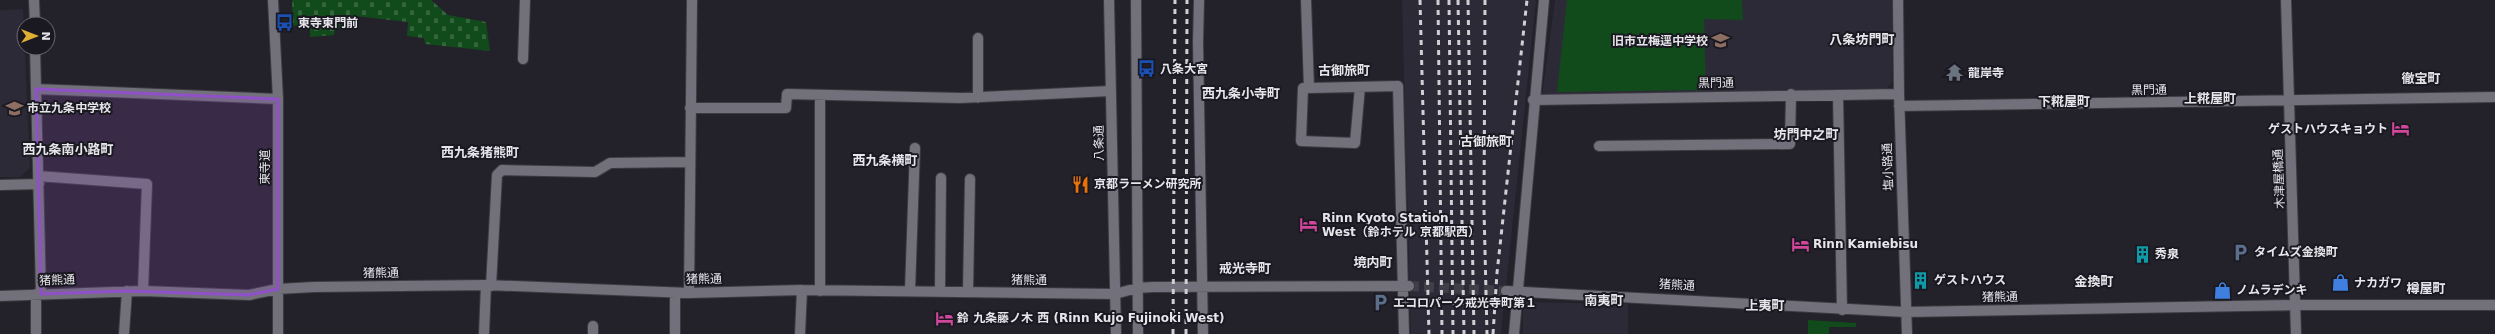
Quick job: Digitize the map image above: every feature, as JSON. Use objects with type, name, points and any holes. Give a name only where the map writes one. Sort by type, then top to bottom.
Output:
[{"type":"street","points":[[34,0],[34,16]]},
{"type":"street","name":"東寺道","points":[[273,0],[278,99],[278,334]]},
{"type":"street","points":[[523,59],[525,0]]},
{"type":"street","points":[[689,293],[692,0]]},
{"type":"street","name":"八条通","points":[[1109,0],[1116,334]]},
{"type":"street","points":[[1136,0],[1138,334]]},
{"type":"street","points":[[1199,0],[1198,42],[1203,334]]},
{"type":"street","points":[[1306,0],[1309,88]]},
{"type":"street","points":[[1514,334],[1533,100],[1544,0]]},
{"type":"street","name":"塩小路通","points":[[1898,0],[1899,106],[1905,312],[1907,334]]},
{"type":"street","name":"木津屋橋通","points":[[2286,0],[2296,334]]},
{"type":"street","points":[[978,38],[978,98]]},
{"type":"street","points":[[35,56],[39,180],[39,294],[36,334]]},
{"type":"street","points":[[1360,87],[1355,143],[1301,141],[1303,88],[1398,86],[1407,286],[1404,334]]},
{"type":"street","points":[[36,89],[278,99]]},
{"type":"street","points":[[690,108],[786,108],[787,94],[978,98],[1110,91]]},
{"type":"street","points":[[1599,146],[1790,144],[1791,94]]},
{"type":"street","name":"黒門通","points":[[1533,100],[1791,94],[1899,94]]},
{"type":"street","points":[[820,95],[820,291]]},
{"type":"street","points":[[1838,95],[1842,310]]},
{"type":"street","name":"黒門通","points":[[1899,106],[2495,97]]},
{"type":"street","points":[[910,291],[915,148]]},
{"type":"street","points":[[484,334],[496,175],[502,170],[595,172],[610,163],[690,162]]},
{"type":"street","points":[[940,291],[941,178]]},
{"type":"street","points":[[968,292],[970,179]]},
{"type":"street","points":[[0,185],[39,180],[147,184],[143,291]]},
{"type":"street","name":"猪熊通","points":[[0,296],[127,291],[249,295],[278,289],[488,286],[689,293],[802,290],[1115,294],[1137,288],[1407,286]]},
{"type":"street","points":[[800,334],[802,290]]},
{"type":"street","points":[[124,334],[127,291]]},
{"type":"street","name":"猪熊通","points":[[1506,291],[1705,300],[1842,310],[1905,312],[2295,305],[2495,305]]},
{"type":"street","points":[[675,292],[675,334]]},
{"type":"highlighted area","points":[[36,89],[278,99],[278,289],[249,295],[127,291],[41,294]]},
{"type":"shaded area","points":[[1402,0],[1536,0],[1501,334],[1411,334]]},
{"type":"shaded area","name":"旧市立梅逕中学校","points":[[1555,0],[1892,0],[1892,82],[1887,88],[1542,96]]},
{"type":"shaded area","name":"市立九条中学校","points":[[23,9],[23,16],[16,16],[16,56],[25,56],[30,168],[20,177],[0,177],[0,10]]},
{"type":"shaded area","points":[[1523,302],[1628,304],[1628,334],[1523,334]]},
{"type":"green space","points":[[292,0],[431,0],[448,15],[486,22],[490,51],[425,44],[424,38],[407,36],[408,22],[355,16],[353,29],[335,28],[334,35],[310,37],[310,25],[293,26]]},
{"type":"green space","points":[[1567,0],[1742,0],[1743,20],[1704,19],[1706,90],[1557,92]]},
{"type":"green space","points":[[1808,320],[1856,323],[1856,327],[1829,327],[1829,334],[1808,334]]},
{"type":"tunnel","points":[[1409,286],[1506,291]]},
{"type":"railway","points":[[1173,334],[1175,0]]},
{"type":"railway","points":[[1186,334],[1187,0]]},
{"type":"railway","points":[[1420,0],[1429,334]]},
{"type":"railway","points":[[1438,0],[1442,334]]},
{"type":"railway","points":[[1449,0],[1453,334]]},
{"type":"railway","points":[[1458,0],[1464,334]]},
{"type":"railway","points":[[1468,0],[1474,334]]},
{"type":"railway","points":[[1485,0],[1484,209],[1487,334]]},
{"type":"railway","points":[[1493,334],[1497,273],[1527,0]]},
{"type":"place","name":"東寺東門前","points":[[285,23]]},
{"type":"place","name":"旧市立梅逕中学校","points":[[1721,41]]},
{"type":"place","name":"八条大宮","points":[[1147,69]]},
{"type":"place","name":"龍岸寺","points":[[1955,73]]},
{"type":"place","name":"市立九条中学校","points":[[14,108]]},
{"type":"place","name":"ゲストハウスキョウト","points":[[2401,129]]},
{"type":"place","name":"京都ラーメン研究所","points":[[1081,184]]},
{"type":"place","name":"Rinn Kyoto Station West（鈴ホテル 京都駅西）","points":[[1309,225]]},
{"type":"place","name":"Rinn Kamiebisu","points":[[1800,244]]},
{"type":"place","name":"タイムズ金換町","points":[[2241,252]]},
{"type":"place","name":"秀泉","points":[[2142,254]]},
{"type":"place","name":"ゲストハウス","points":[[1921,280]]},
{"type":"place","name":"ナカガワ","points":[[2341,283]]},
{"type":"place","name":"ノムラデンキ","points":[[2223,290]]},
{"type":"place","name":"エコロパーク戒光寺町第１","points":[[1380,303]]},
{"type":"place","name":"鈴 九条藤ノ木 西 (Rinn Kujo Fujinoki West)","points":[[944,318]]},
{"type":"district","name":"八条坊門町","points":[[1862,39]]},
{"type":"district","name":"古御旅町","points":[[1344,70]]},
{"type":"district","name":"徹宝町","points":[[2421,78]]},
{"type":"district","name":"西九条小寺町","points":[[1241,93]]},
{"type":"district","name":"上糀屋町","points":[[2210,98]]},
{"type":"district","name":"下糀屋町","points":[[2064,101]]},
{"type":"district","name":"坊門中之町","points":[[1806,134]]},
{"type":"district","name":"古御旅町","points":[[1486,141]]},
{"type":"district","name":"西九条南小路町","points":[[68,149]]},
{"type":"district","name":"西九条猪熊町","points":[[480,152]]},
{"type":"district","name":"西九条横町","points":[[885,160]]},
{"type":"district","name":"境内町","points":[[1373,262]]},
{"type":"district","name":"戒光寺町","points":[[1245,268]]},
{"type":"district","name":"金換町","points":[[2094,281]]},
{"type":"district","name":"樽屋町","points":[[2426,288]]},
{"type":"district","name":"南夷町","points":[[1604,300]]},
{"type":"district","name":"上夷町","points":[[1765,305]]}]
